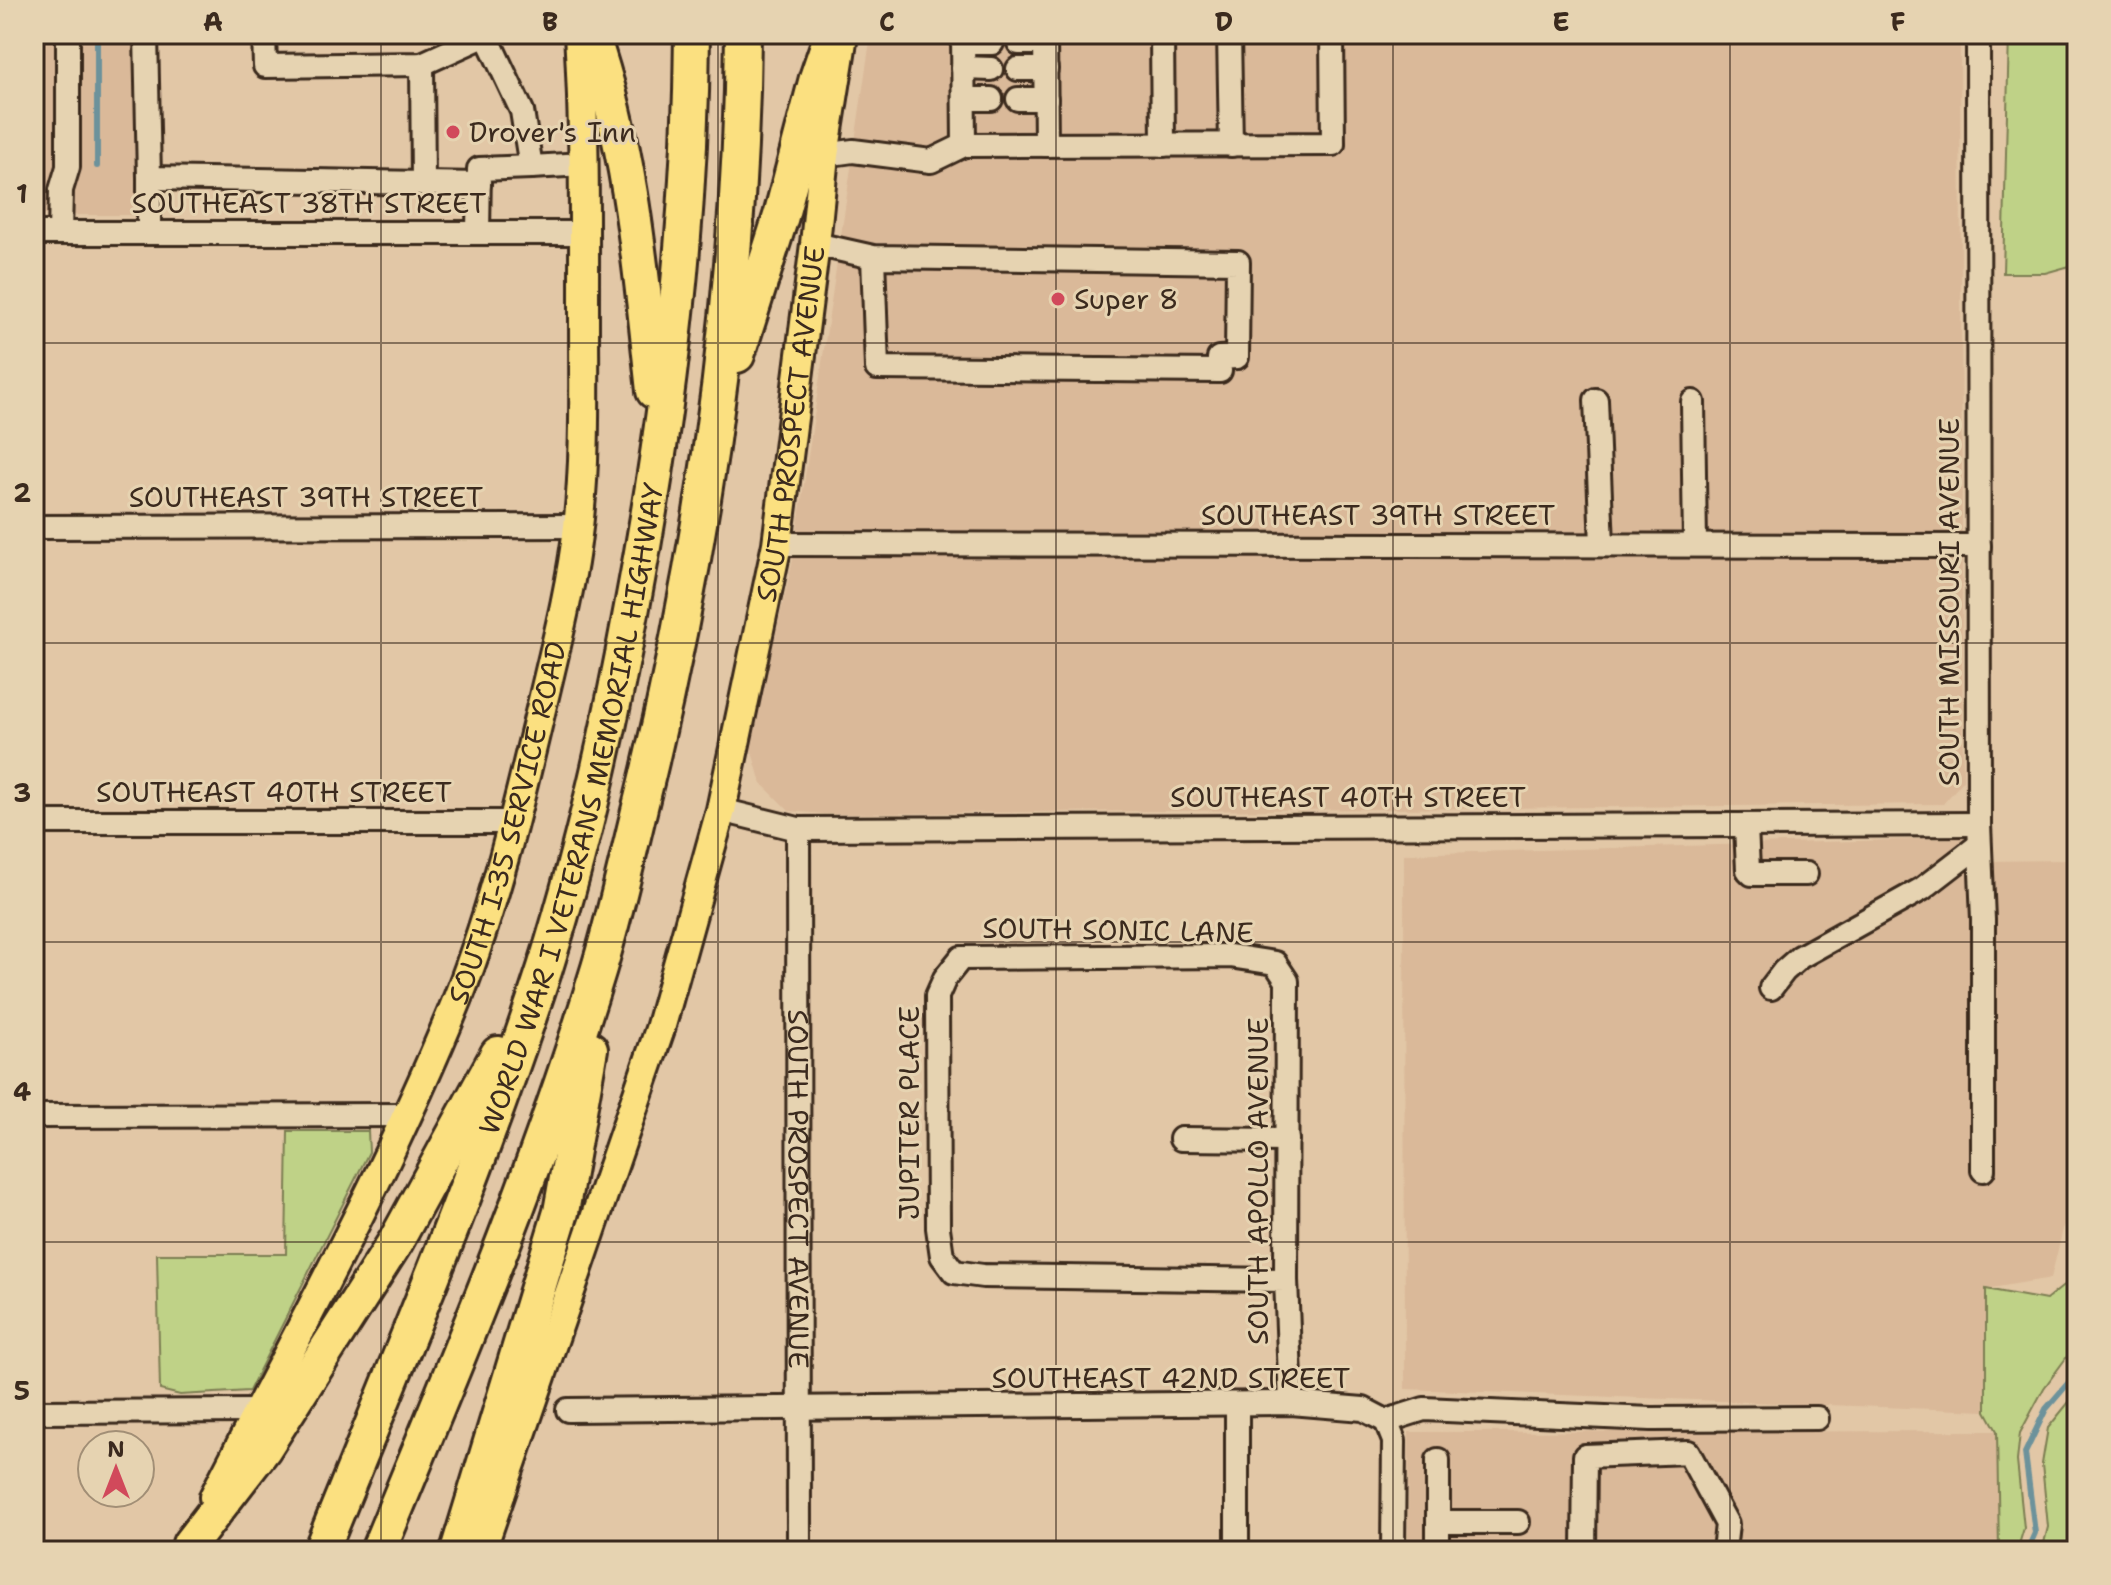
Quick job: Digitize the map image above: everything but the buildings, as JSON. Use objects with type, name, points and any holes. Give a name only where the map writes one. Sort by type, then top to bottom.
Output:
[{"type":"highway","points":[[591,34],[606,78],[630,187],[660,444]]},
{"type":"highway","name":"WORLD WAR I VETERANS MEMORIAL HIGHWAY","points":[[321,1551],[477,1167],[545,965],[585,825],[618,686],[670,378],[692,115],[692,34]]},
{"type":"highway","name":"WORLD WAR I VETERANS MEMORIAL HIGHWAY","points":[[378,1551],[534,1159],[599,969],[660,727],[683,622],[717,416],[735,222],[743,34]]},
{"type":"highway","points":[[717,416],[781,216],[817,78],[832,34]]},
{"type":"highway","points":[[458,1551],[561,1212],[613,919]]},
{"type":"highway","points":[[188,1548],[264,1448],[396,1241],[545,965]]},
{"type":"main road","name":"SOUTH I-35 SERVICE ROAD","points":[[188,1548],[407,1115],[458,996],[492,901],[515,822],[570,585],[579,526],[584,418],[585,233],[584,117],[579,34]]},
{"type":"main road","name":"SOUTH PROSPECT AVENUE","points":[[721,810],[777,544],[824,155],[844,34]]},
{"type":"main road","points":[[481,1551],[660,1029],[721,810]]},
{"type":"street","points":[[60,233],[61,190],[68,167],[68,34]]},
{"type":"street","points":[[146,34],[149,233]]},
{"type":"street","points":[[264,34],[265,66],[422,64],[486,35],[522,111],[531,167]]},
{"type":"street","points":[[1162,34],[1163,145]]},
{"type":"street","points":[[1229,34],[1231,145]]},
{"type":"street","points":[[824,155],[853,151],[931,161],[964,145],[1333,144],[1332,34]]},
{"type":"street","name":"SOUTH MISSOURI AVENUE","points":[[1978,34],[1979,834],[1983,920],[1983,1170]]},
{"type":"street","points":[[964,145],[963,38],[992,43]]},
{"type":"street","points":[[1019,43],[1046,38],[1046,145]]},
{"type":"street","points":[[422,64],[423,184]]},
{"type":"street","points":[[963,68],[991,69]]},
{"type":"street","points":[[1018,69],[1046,69]]},
{"type":"street","points":[[964,99],[991,99]]},
{"type":"street","points":[[1018,99],[1046,99]]},
{"type":"street","points":[[478,233],[479,169],[584,164]]},
{"type":"street","points":[[149,178],[479,184]]},
{"type":"street","name":"SOUTHEAST 38TH STREET","points":[[34,233],[585,233]]},
{"type":"street","points":[[815,244],[873,257],[1238,262],[1237,357],[1219,358],[1220,371],[877,368],[873,257]]},
{"type":"street","points":[[1596,400],[1602,545]]},
{"type":"street","points":[[1693,402],[1695,545]]},
{"type":"street","name":"SOUTHEAST 39TH STREET","points":[[34,527],[579,526]]},
{"type":"street","name":"SOUTHEAST 39TH STREET","points":[[777,544],[1979,546]]},
{"type":"street","name":"SOUTHEAST 40TH STREET","points":[[721,810],[798,829],[1746,826],[1979,834]]},
{"type":"street","name":"SOUTHEAST 40TH STREET","points":[[34,822],[515,822]]},
{"type":"street","points":[[1746,826],[1748,870],[1752,874],[1806,874]]},
{"type":"street","name":"SOUTH PROSPECT AVENUE","points":[[798,829],[799,1551]]},
{"type":"street","points":[[1771,988],[1800,957],[1922,889],[1979,834]]},
{"type":"street","name":"SOUTH SONIC LANE","points":[[961,958],[1230,956],[1275,963]]},
{"type":"street","name":"JUPITER PLACE","points":[[961,958],[945,978],[937,996],[938,1228],[942,1256],[954,1272],[983,1276],[1286,1280]]},
{"type":"street","name":"SOUTH APOLLO AVENUE","points":[[1275,963],[1287,981],[1286,1280],[1291,1403]]},
{"type":"street","points":[[34,1116],[407,1115]]},
{"type":"street","points":[[1181,1139],[1287,1140]]},
{"type":"street","name":"SOUTHEAST 42ND STREET","points":[[568,1410],[1291,1403],[1363,1409],[1386,1421]]},
{"type":"street","points":[[1237,1405],[1237,1551]]},
{"type":"street","points":[[1393,1551],[1394,1441],[1386,1421],[1424,1409],[1651,1419],[1817,1418]]},
{"type":"street","points":[[34,1412],[258,1411]]},
{"type":"street","points":[[1584,1551],[1585,1456],[1688,1452],[1727,1524],[1724,1551]]},
{"type":"street","points":[[1438,1460],[1438,1551]]},
{"type":"street","points":[[1438,1522],[1518,1522]]},
{"type":"shaded area","points":[[34,34],[133,34],[135,215],[34,215]]},
{"type":"shaded area","points":[[871,34],[1960,34],[1963,781],[1943,804],[824,814],[789,811],[761,783],[750,745],[792,564]]},
{"type":"shaded area","points":[[1963,838],[1986,861],[2077,860],[2077,1172],[2051,1278],[1986,1289],[1986,1411],[1405,1389],[1404,854]]},
{"type":"shaded area","points":[[1997,1431],[1999,1551],[1408,1551],[1409,1432]]},
{"type":"green space","points":[[2009,34],[2077,34],[2077,264],[2045,273],[2003,273]]},
{"type":"green space","points":[[288,1131],[368,1131],[369,1152],[249,1391],[180,1395],[160,1390],[157,1254],[286,1254]]},
{"type":"green space","points":[[2077,1275],[2077,1343],[2044,1388],[2020,1433],[2017,1461],[2024,1528],[2017,1551],[1999,1551],[1997,1431],[1986,1411],[1986,1289],[2046,1300]]},
{"type":"green space","points":[[2077,1392],[2077,1509],[2072,1551],[2042,1551],[2048,1527],[2042,1464],[2048,1428]]},
{"type":"waterway","points":[[97,34],[97,166]]},
{"type":"waterway","points":[[2027,1551],[2035,1533],[2025,1453],[2046,1409],[2077,1373]]},
{"type":"place","name":"Drover's Inn","points":[[453,132]]},
{"type":"place","name":"Super 8","points":[[1058,299]]}]
